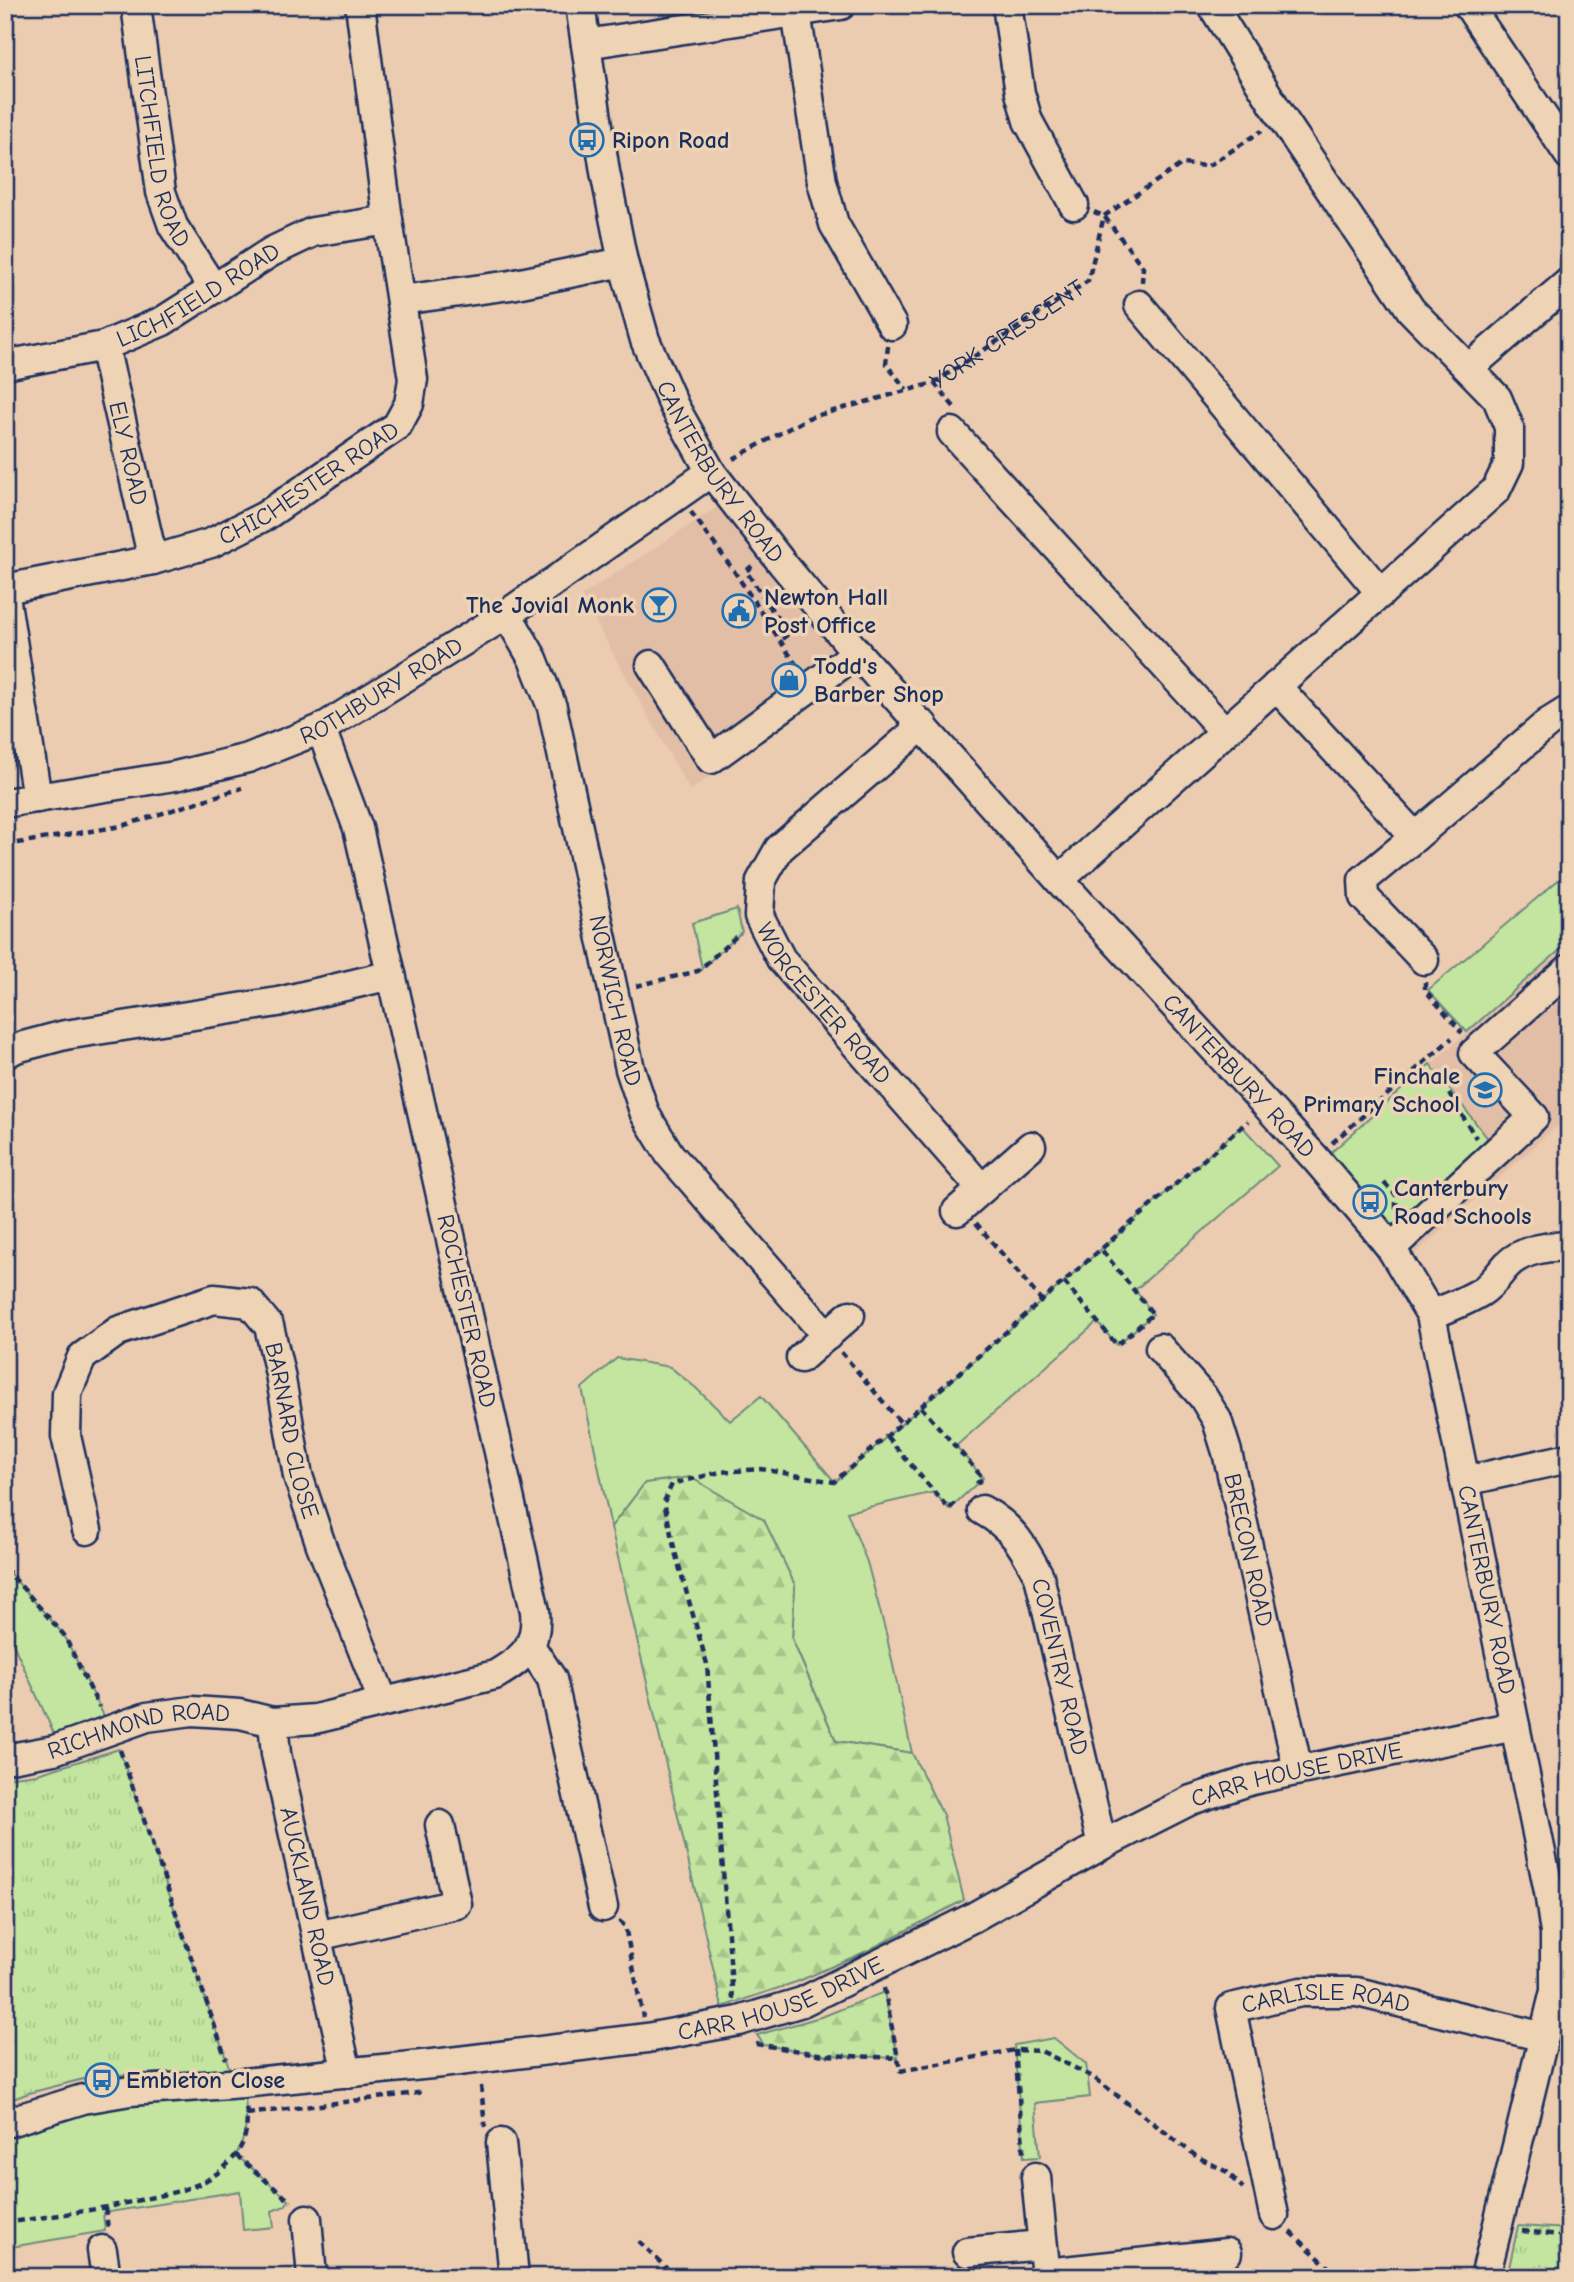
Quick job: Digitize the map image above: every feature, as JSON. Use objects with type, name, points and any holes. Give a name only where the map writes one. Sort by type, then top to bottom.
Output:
[{"type":"street","name":"LITCHFIELD ROAD","points":[[136,5],[161,192],[173,226],[213,288]]},
{"type":"street","name":"CHICHESTER ROAD","points":[[5,589],[153,560],[211,543],[265,516],[397,426],[410,404],[413,379],[388,220],[360,5]]},
{"type":"street","name":"CANTERBURY ROAD","points":[[580,5],[605,172],[623,262],[645,340],[674,405],[711,472],[857,653],[1059,880],[1315,1158],[1391,1248],[1431,1315],[1515,1726],[1559,1890],[1555,1933],[1555,1991],[1485,2277]]},
{"type":"street","points":[[586,44],[841,5]]},
{"type":"street","points":[[1007,5],[1020,93],[1028,121],[1074,205]]},
{"type":"street","points":[[1059,880],[1496,490],[1509,463],[1509,428],[1497,398],[1411,310],[1282,118],[1212,5]]},
{"type":"street","points":[[1468,5],[1569,155]]},
{"type":"street","points":[[796,12],[825,193],[834,224],[892,325]]},
{"type":"street","name":"LICHFIELD ROAD","points":[[5,365],[104,346],[163,321],[271,252],[313,232],[388,220]]},
{"type":"street","points":[[401,300],[511,285],[623,262]]},
{"type":"street","points":[[1469,368],[1567,285]]},
{"type":"street","points":[[1139,304],[1381,593]]},
{"type":"street","name":"ELY ROAD","points":[[104,346],[153,560]]},
{"type":"street","points":[[952,432],[1225,732]]},
{"type":"street","name":"ROTHBURY ROAD","points":[[5,803],[175,776],[248,758],[321,729],[507,614],[711,472]]},
{"type":"street","points":[[5,596],[37,797]]},
{"type":"street","name":"NORWICH ROAD","points":[[507,614],[533,659],[552,707],[630,1069],[645,1114],[670,1155],[827,1336]]},
{"type":"street","points":[[651,666],[711,759],[857,653]]},
{"type":"street","points":[[1276,686],[1415,837]]},
{"type":"street","points":[[1424,960],[1364,897],[1363,880],[1548,723],[1569,710]]},
{"type":"street","name":"WORCESTER ROAD","points":[[923,725],[779,849],[761,881],[760,916],[781,959],[967,1202]]},
{"type":"street","name":"ROCHESTER ROAD","points":[[321,729],[358,828],[536,1611],[537,1630],[530,1646]]},
{"type":"street","points":[[1391,1248],[1534,1117],[1474,1053],[1569,969]]},
{"type":"street","points":[[5,1054],[16,1048],[65,1035],[278,1002],[391,975]]},
{"type":"street","points":[[967,1202],[1031,1146]]},
{"type":"street","points":[[1431,1315],[1479,1293],[1494,1282],[1509,1263],[1526,1252],[1556,1246],[1569,1247]]},
{"type":"street","name":"BARNARD CLOSE","points":[[87,1530],[66,1436],[66,1393],[82,1357],[118,1331],[214,1299],[250,1303],[269,1326],[298,1476],[321,1545],[383,1701]]},
{"type":"street","points":[[801,1358],[850,1315]]},
{"type":"street","name":"BRECON ROAD","points":[[1160,1349],[1203,1397],[1217,1420],[1227,1452],[1298,1770]]},
{"type":"street","points":[[1465,1481],[1569,1458]]},
{"type":"street","name":"COVENTRY ROAD","points":[[982,1510],[1002,1521],[1023,1546],[1039,1576],[1102,1845]]},
{"type":"street","points":[[273,1722],[314,1719],[495,1675],[517,1662],[530,1646],[552,1679],[603,1907]]},
{"type":"street","name":"RICHMOND ROAD","points":[[5,1759],[54,1751],[147,1717],[192,1711],[240,1714],[273,1722]]},
{"type":"street","name":"AUCKLAND ROAD","points":[[273,1722],[276,1754],[347,2073]]},
{"type":"street","name":"CARR HOUSE DRIVE","points":[[5,2123],[83,2099],[130,2091],[347,2073],[647,2038],[744,2032],[972,1918],[1102,1845],[1191,1800],[1252,1780],[1515,1726]]},
{"type":"street","points":[[317,1936],[457,1904],[440,1825]]},
{"type":"street","name":"CARLISLE ROAD","points":[[1273,2216],[1231,2008],[1301,1992],[1357,1992],[1544,2037]]},
{"type":"street","points":[[501,2143],[514,2277]]},
{"type":"street","points":[[1037,2177],[1046,2275],[1175,2268],[1227,2253]]},
{"type":"street","points":[[307,2219],[312,2277]]},
{"type":"street","points":[[967,2252],[1042,2245]]},
{"type":"path","points":[[1104,216],[1182,164],[1208,166],[1282,118]]},
{"type":"path","points":[[1074,205],[1104,216],[1143,267],[1139,304]]},
{"type":"path","name":"YORK CRESCENT","points":[[711,472],[808,418],[934,383],[1088,281],[1104,216]]},
{"type":"path","points":[[892,325],[886,364],[907,390]]},
{"type":"path","points":[[679,494],[811,686]]},
{"type":"path","points":[[772,550],[746,571],[788,634],[780,640]]},
{"type":"path","points":[[615,991],[698,971],[760,916]]},
{"type":"path","points":[[1315,1158],[1461,1031],[1425,990],[1424,960]]},
{"type":"path","points":[[898,2058],[824,2055],[744,2032],[734,2003],[707,1664],[675,1552],[664,1502],[672,1484],[720,1472],[761,1469],[834,1482],[1265,1106]]},
{"type":"path","points":[[1384,1183],[1396,1195],[1395,1215]]},
{"type":"path","points":[[967,1202],[1042,1301]]},
{"type":"path","points":[[1064,1282],[1117,1345],[1153,1314],[1101,1250]]},
{"type":"path","points":[[827,1336],[902,1424]]},
{"type":"path","points":[[887,1437],[949,1509],[983,1478],[921,1407]]},
{"type":"path","points":[[5,1568],[64,1635],[111,1730],[233,2084]]},
{"type":"path","points":[[603,1907],[625,1926],[647,2038]]},
{"type":"path","points":[[879,1964],[901,2071],[1015,2050],[1041,2051],[1093,2077],[1196,2155],[1227,2172],[1245,2189]]},
{"type":"path","points":[[1015,2050],[1024,2158],[1037,2177]]},
{"type":"path","points":[[481,2086],[485,2128],[501,2143]]},
{"type":"path","points":[[5,2223],[105,2208],[203,2182],[222,2170],[236,2155],[245,2139],[247,2115]]},
{"type":"path","points":[[236,2155],[307,2219]]},
{"type":"path","points":[[1273,2216],[1339,2277]]},
{"type":"path","points":[[1497,2228],[1569,2236]]},
{"type":"path","points":[[639,2241],[675,2277]]},
{"type":"shaded area","points":[[731,498],[857,653],[851,679],[772,731],[690,791],[581,596]]},
{"type":"shaded area","name":"Finchale Primary School","points":[[1569,942],[1569,1115],[1414,1255],[1326,1157]]},
{"type":"green space","points":[[1569,871],[1569,942],[1467,1032],[1428,990]]},
{"type":"green space","points":[[737,909],[742,932],[702,968],[692,923]]},
{"type":"green space","points":[[1430,1064],[1492,1144],[1395,1234],[1326,1157]]},
{"type":"green space","points":[[1242,1126],[1278,1166],[1135,1290],[1153,1314],[1117,1345],[1097,1322],[956,1446],[983,1478],[949,1509],[934,1492],[847,1512],[867,1562],[886,1633],[912,1753],[836,1741],[792,1639],[795,1585],[645,1483],[611,1527],[582,1388],[617,1358],[670,1367],[730,1421],[761,1396],[835,1482]]},
{"type":"green space","points":[[690,1477],[764,1520],[795,1585],[792,1639],[836,1741],[912,1753],[943,1815],[964,1900],[869,1950],[799,1981],[722,2007],[611,1527],[645,1483]]},
{"type":"green space","points":[[5,1568],[64,1635],[105,1718],[55,1736],[5,1626]]},
{"type":"green space","points":[[119,1749],[230,2070],[95,2076],[5,2102],[5,1778],[38,1774]]},
{"type":"green space","points":[[884,1992],[898,2058],[824,2055],[764,2045],[757,2035],[824,2016]]},
{"type":"green space","points":[[1054,2038],[1086,2064],[1090,2097],[1035,2103],[1040,2157],[1024,2158],[1014,2045]]},
{"type":"green space","points":[[245,2096],[246,2126],[236,2155],[289,2200],[285,2206],[272,2211],[274,2227],[243,2230],[240,2191],[103,2213],[105,2231],[5,2248],[5,2140],[83,2114],[124,2106]]},
{"type":"green space","points":[[1518,2226],[1569,2229],[1569,2277],[1507,2277]]},
{"type":"place","name":"Ripon Road","points":[[587,140]]},
{"type":"place","name":"The Jovial Monk","points":[[659,605]]},
{"type":"place","name":"Newton Hall Post Office","points":[[739,611]]},
{"type":"place","name":"Todd's Barber Shop","points":[[789,680]]},
{"type":"place","name":"Finchale Primary School","points":[[1485,1090]]},
{"type":"place","name":"Canterbury Road Schools","points":[[1370,1202]]},
{"type":"place","name":"Embleton Close","points":[[102,2080]]}]
